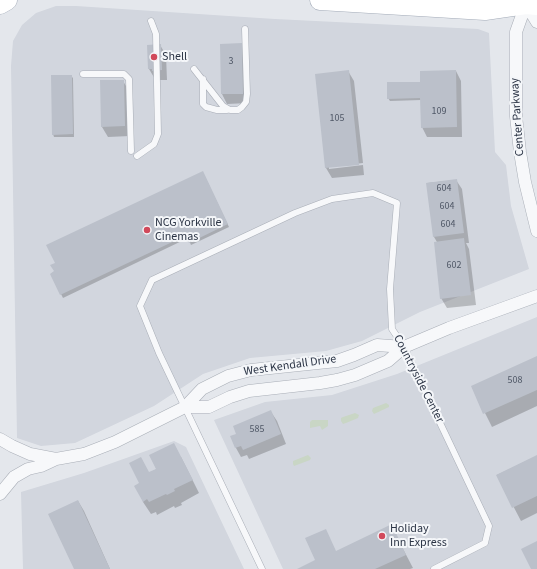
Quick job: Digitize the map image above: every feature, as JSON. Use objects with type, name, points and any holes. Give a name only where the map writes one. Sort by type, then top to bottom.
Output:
[{"type":"main road","points":[[0,4],[7,0]]},
{"type":"main road","points":[[320,0],[485,10],[526,2]]},
{"type":"street","points":[[526,2],[537,22]]},
{"type":"street","name":"Center Parkway","points":[[526,2],[516,32],[516,110],[520,152],[537,231]]},
{"type":"street","name":"West Kendall Drive","points":[[185,407],[209,406],[248,391],[337,380],[355,375],[388,361],[404,347],[449,328],[537,296]]},
{"type":"street","name":"West Kendall Drive","points":[[0,494],[14,477],[28,469],[41,466],[56,459],[84,454],[115,442],[185,407],[202,389],[228,376],[258,369],[337,361],[377,345],[404,347]]},
{"type":"street","name":"West Kendall Drive","points":[[0,439],[30,454],[56,459]]},
{"type":"lane","points":[[137,156],[154,144],[158,134],[156,34],[151,21]]},
{"type":"lane","points":[[203,79],[203,104],[206,107],[217,110],[238,110],[246,102],[245,29]]},
{"type":"lane","points":[[194,69],[223,106],[230,110]]},
{"type":"lane","points":[[83,74],[124,74],[129,79],[131,151]]},
{"type":"lane","name":"Countryside Center","points":[[262,569],[159,353],[140,306],[152,280],[295,213],[332,199],[373,193],[397,203],[390,289],[392,329],[404,347],[489,526],[485,543],[434,569]]},
{"type":"shaded area","points":[[56,6],[478,29],[489,33],[495,152],[506,165],[511,206],[529,269],[420,312],[362,341],[326,351],[250,358],[203,374],[154,406],[75,443],[41,446],[17,438],[11,66],[13,41],[22,25],[36,13]]},
{"type":"shaded area","points":[[537,317],[537,569],[283,569],[214,420],[265,402],[332,395],[397,374]]},
{"type":"shaded area","points":[[174,441],[186,447],[244,569],[23,569],[21,492],[84,473]]},
{"type":"green space","points":[[386,403],[389,407],[374,414],[372,411],[373,408]]},
{"type":"green space","points":[[355,413],[359,415],[358,418],[343,424],[341,418]]},
{"type":"green space","points":[[312,420],[328,420],[328,426],[322,430],[320,426],[310,428],[310,422]]},
{"type":"green space","points":[[308,455],[311,458],[310,460],[294,466],[293,461]]},
{"type":"building","points":[[242,43],[243,94],[221,94],[220,44]]},
{"type":"building","name":"Shell","points":[[161,44],[162,70],[152,71],[152,69],[148,69],[147,45]]},
{"type":"building","points":[[349,70],[359,165],[325,168],[315,74]]},
{"type":"building","points":[[456,70],[457,127],[421,128],[420,98],[387,99],[387,82],[420,82],[420,71]]},
{"type":"building","points":[[51,75],[72,75],[73,134],[52,135]]},
{"type":"building","points":[[100,80],[124,80],[125,126],[101,127]]},
{"type":"building","name":"NCG Yorkville Cinemas","points":[[203,171],[228,224],[189,243],[185,236],[60,295],[50,274],[54,271],[50,265],[55,263],[46,245]]},
{"type":"building","points":[[457,179],[464,233],[433,237],[426,183]]},
{"type":"building","points":[[464,238],[471,295],[440,299],[434,242]]},
{"type":"building","points":[[537,356],[537,390],[483,414],[471,386]]},
{"type":"building","points":[[271,410],[281,434],[243,450],[241,446],[235,448],[230,436],[236,434],[233,426]]},
{"type":"building","points":[[174,443],[193,480],[174,489],[175,491],[167,495],[166,494],[149,502],[147,499],[143,502],[134,486],[139,483],[129,463],[141,457],[149,472],[156,469],[149,455]]},
{"type":"building","points":[[537,455],[537,496],[512,508],[496,475]]},
{"type":"building","points":[[78,500],[110,569],[74,569],[48,514]]},
{"type":"building","name":"Holiday Inn Express","points":[[392,524],[406,555],[375,569],[297,569],[315,560],[305,538],[326,529],[336,551]]},
{"type":"building","points":[[537,541],[537,569],[531,569],[521,549]]},
{"type":"place","name":"Shell","points":[[154,57]]},
{"type":"place","name":"NCG Yorkville Cinemas","points":[[147,230]]},
{"type":"place","name":"Holiday Inn Express","points":[[382,536]]}]
